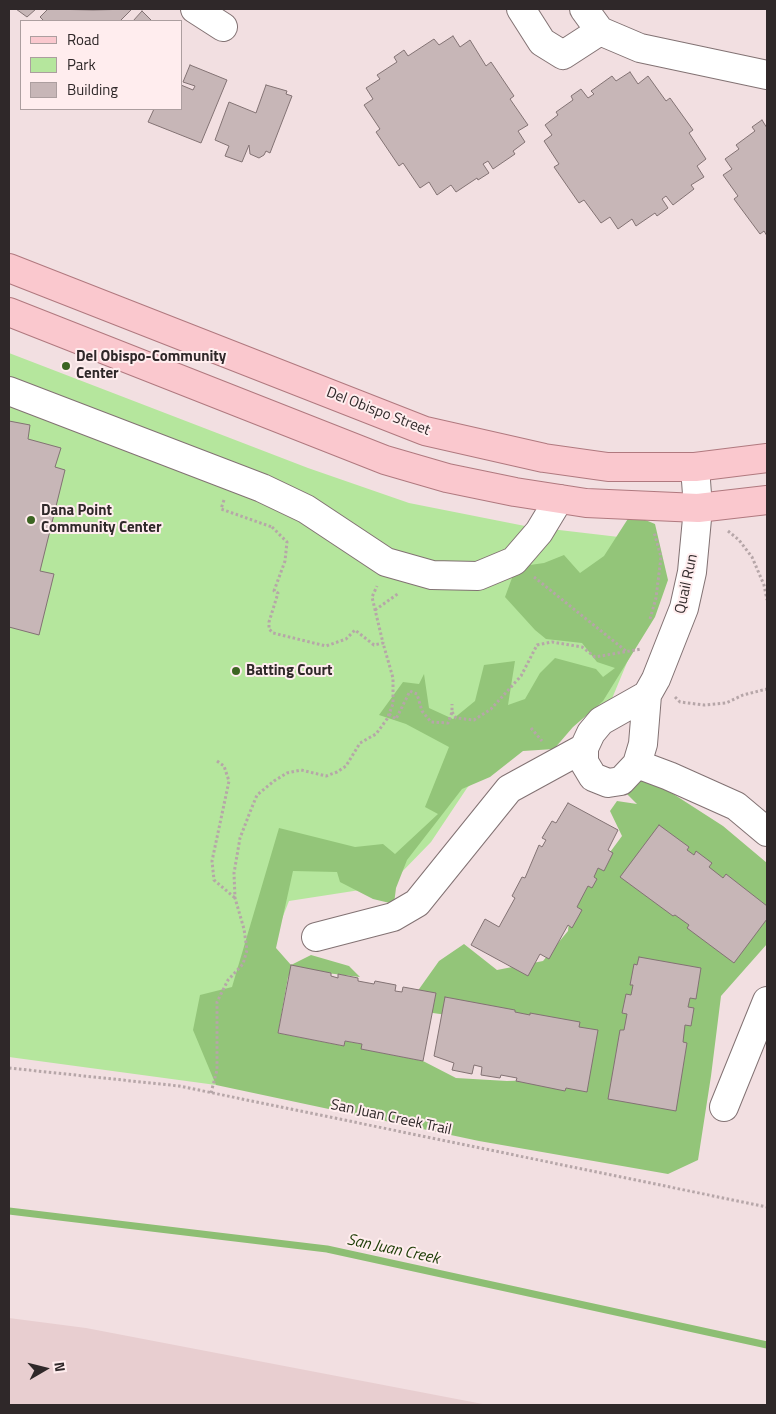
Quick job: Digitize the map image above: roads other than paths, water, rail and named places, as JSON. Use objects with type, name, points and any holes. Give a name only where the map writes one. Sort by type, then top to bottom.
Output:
[{"type":"main road","name":"Del Obispo Street","points":[[9,268],[425,431],[544,458],[608,467],[694,467],[767,458]]},
{"type":"main road","points":[[9,312],[385,460],[447,478],[586,503],[698,508],[767,500]]},
{"type":"street","points":[[195,9],[223,27]]},
{"type":"street","points":[[521,9],[542,42],[563,55],[600,30]]},
{"type":"street","points":[[584,9],[600,30],[640,48],[767,75]]},
{"type":"street","points":[[9,392],[262,488],[306,509],[386,562],[432,575],[478,576],[514,562],[539,532],[559,499]]},
{"type":"street","name":"Quail Run","points":[[637,764],[643,744],[652,687],[684,608],[692,572],[698,508],[694,467]]},
{"type":"street","points":[[652,687],[602,721],[591,733],[584,748],[584,762],[593,777],[608,783],[621,781],[637,764],[736,806],[767,832]]},
{"type":"street","points":[[316,937],[393,917],[418,903],[509,789],[584,748]]},
{"type":"street","points":[[724,1107],[767,1001]]},
{"type":"waterway","name":"San Juan Creek","points":[[9,1211],[327,1249],[767,1345]]},
{"type":"place","name":"Del Obispo-Community Center","points":[[66,366]]},
{"type":"place","name":"Dana Point Community Center","points":[[31,520]]},
{"type":"place","name":"Batting Court","points":[[236,671]]}]
